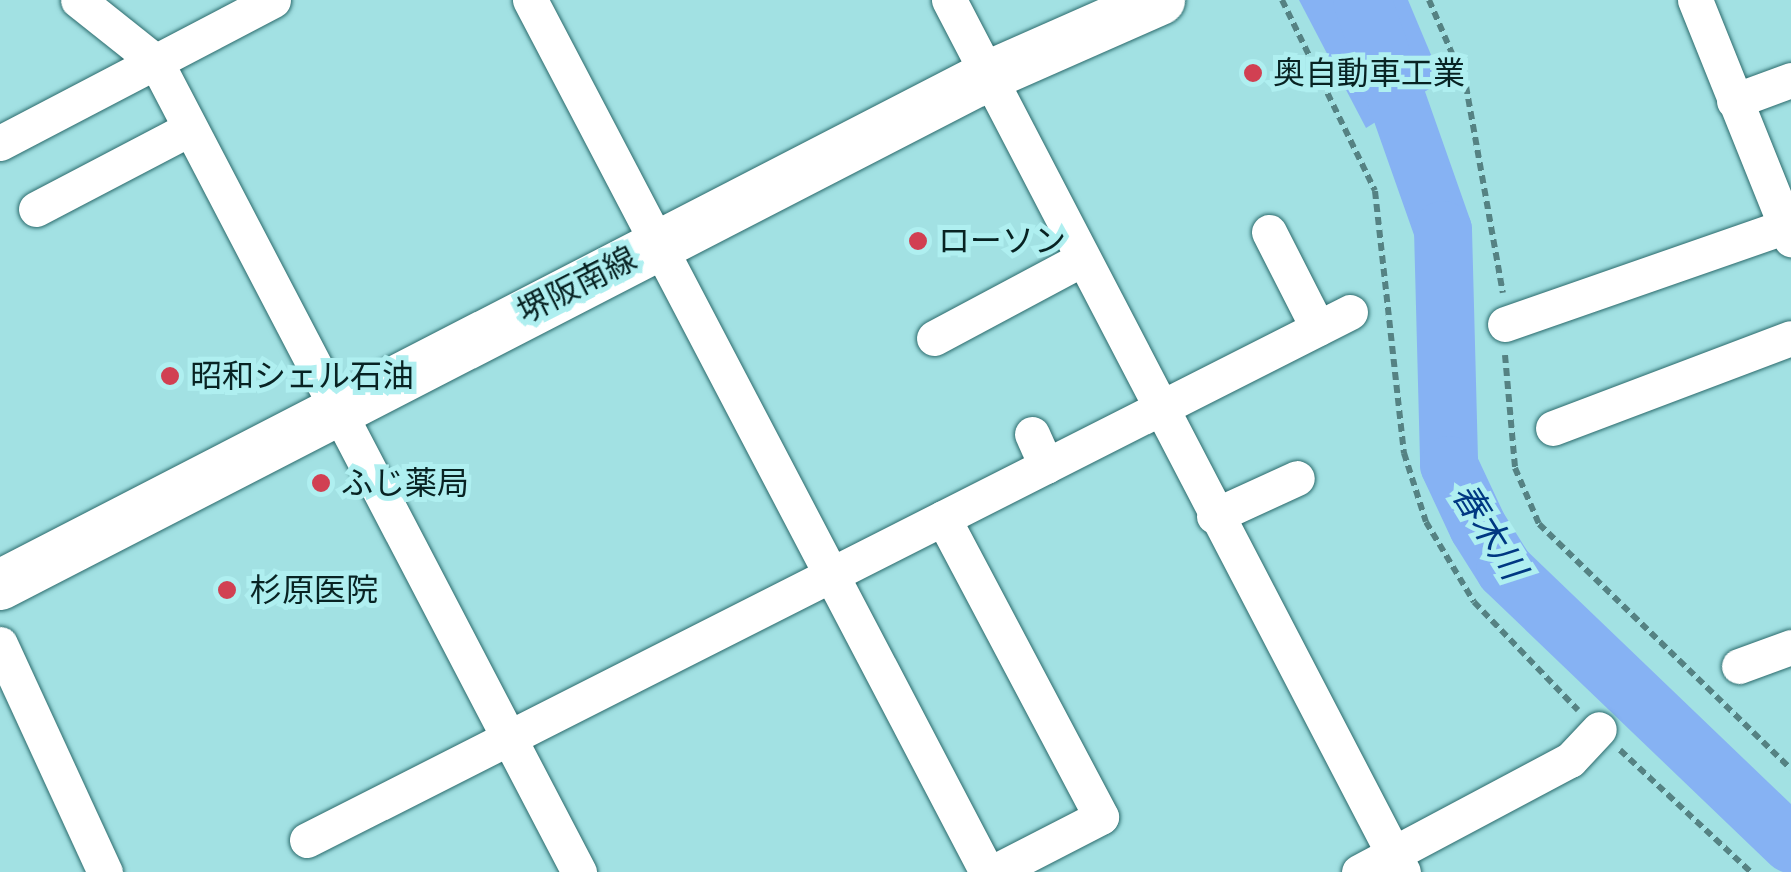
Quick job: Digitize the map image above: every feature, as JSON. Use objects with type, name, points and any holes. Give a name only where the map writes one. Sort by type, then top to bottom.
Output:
[{"type":"main road","name":"堺阪南線","points":[[0,585],[990,75],[1160,0]]},
{"type":"street","points":[[78,0],[156,62],[502,739],[579,872]]},
{"type":"street","points":[[0,143],[274,0]]},
{"type":"street","points":[[530,0],[991,872],[1101,817],[943,518]]},
{"type":"street","points":[[948,0],[990,75],[1156,410],[1399,863]]},
{"type":"street","points":[[1505,324],[1789,233],[1695,0]]},
{"type":"street","points":[[1734,101],[1791,80]]},
{"type":"street","points":[[36,209],[189,129]]},
{"type":"street","points":[[1269,232],[1318,328]]},
{"type":"street","points":[[934,338],[1082,259]]},
{"type":"street","points":[[306,840],[943,518],[1039,450],[1156,410],[1350,312]]},
{"type":"street","points":[[1553,428],[1791,338]]},
{"type":"street","points":[[1214,516],[1298,478]]},
{"type":"street","points":[[0,644],[106,872]]},
{"type":"street","points":[[1739,666],[1791,646]]},
{"type":"street","points":[[1359,872],[1399,863],[1570,760],[1599,730]]},
{"type":"path","points":[[1282,0],[1375,191],[1404,452],[1426,522],[1474,602],[1599,730],[1751,872]]},
{"type":"path","points":[[1429,0],[1466,86],[1505,324],[1512,454],[1538,524],[1791,770]]},
{"type":"water","points":[[1299,0],[1408,0],[1442,81],[1366,128]]},
{"type":"waterway","name":"春木川","points":[[1362,0],[1443,230],[1449,465],[1478,527],[1505,570],[1791,844]]},
{"type":"place","name":"奥自動車工業","points":[[1253,73]]},
{"type":"place","name":"ローソン","points":[[918,241]]},
{"type":"place","name":"昭和シェル石油","points":[[170,376]]},
{"type":"place","name":"ふじ薬局","points":[[321,483]]},
{"type":"place","name":"杉原医院","points":[[227,590]]}]
